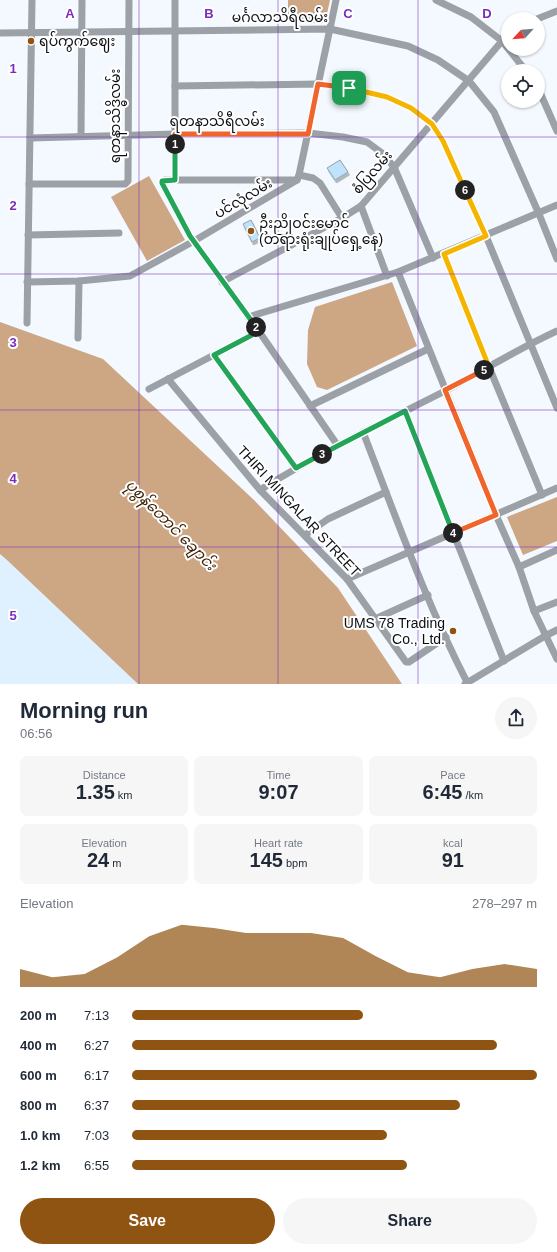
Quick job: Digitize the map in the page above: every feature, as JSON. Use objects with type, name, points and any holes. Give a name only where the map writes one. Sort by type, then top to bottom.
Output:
[{"type":"street","points":[[27,323],[32,0]]},
{"type":"street","points":[[81,136],[82,0]]},
{"type":"street","name":"ရတနာသိဒ္ဓိလမ်း","points":[[29,184],[128,182],[129,0]]},
{"type":"street","points":[[175,0],[175,180]]},
{"type":"street","points":[[298,177],[336,0]]},
{"type":"street","points":[[436,0],[471,17],[501,36]]},
{"type":"street","points":[[545,16],[557,11]]},
{"type":"street","name":"မင်္ဂလာသိရီလမ်း","points":[[0,33],[330,29],[408,46],[438,60],[469,81],[494,112],[557,259]]},
{"type":"street","name":"စံပြလမ်း","points":[[222,282],[342,218],[360,206],[501,44]]},
{"type":"street","points":[[175,86],[318,84],[349,88],[387,97],[411,108],[432,124],[443,141],[486,236],[530,344],[554,393],[557,408]]},
{"type":"street","points":[[545,104],[557,131]]},
{"type":"street","name":"ရတနာသိရီလမ်း","points":[[30,138],[175,134],[308,134],[343,137],[367,142],[382,153],[394,166]]},
{"type":"street","points":[[394,166],[433,258]]},
{"type":"street","points":[[338,446],[258,330],[190,236],[162,181],[298,177],[313,178],[320,183],[342,218]]},
{"type":"street","name":"ပင်လုံလမ်း","points":[[28,282],[79,281],[130,276],[194,241],[298,177]]},
{"type":"street","points":[[248,317],[387,276],[444,254],[557,205]]},
{"type":"street","points":[[360,206],[387,276]]},
{"type":"street","points":[[28,235],[119,233]]},
{"type":"street","points":[[444,254],[542,495]]},
{"type":"street","points":[[398,272],[496,515],[519,567],[534,611],[556,656]]},
{"type":"street","points":[[78,338],[79,281]]},
{"type":"street","points":[[149,388],[252,335],[258,330]]},
{"type":"street","points":[[260,490],[296,468],[363,432],[557,331]]},
{"type":"street","points":[[310,406],[428,349]]},
{"type":"street","points":[[214,355],[296,468]]},
{"type":"street","name":"THIRI MINGALAR STREET","points":[[168,378],[260,490],[347,579],[408,663],[446,637]]},
{"type":"street","points":[[405,411],[504,661]]},
{"type":"street","points":[[363,432],[409,552],[467,684],[557,630]]},
{"type":"street","points":[[347,579],[557,488]]},
{"type":"street","points":[[305,535],[328,519],[386,492]]},
{"type":"street","points":[[519,567],[557,550]]},
{"type":"street","points":[[375,619],[428,595]]},
{"type":"street","points":[[534,611],[557,602]]},
{"type":"shaded area","points":[[0,554],[7,559],[138,684],[0,684]]},
{"type":"water","points":[[288,0],[330,0],[325,23],[288,22]]},
{"type":"water","points":[[149,176],[185,240],[147,261],[111,197]]},
{"type":"water","points":[[392,282],[417,346],[327,390],[317,387],[307,364],[308,330],[315,307]]},
{"type":"water","name":"ပုစွန်တောင် ချောင်း","points":[[0,322],[103,359],[254,500],[338,588],[402,684],[138,684],[0,554]]},
{"type":"water","points":[[557,497],[557,541],[523,555],[507,517]]},
{"type":"building","points":[[340,160],[348,172],[335,180],[327,168]]},
{"type":"building","points":[[251,220],[260,238],[252,242],[243,224]]},
{"type":"place","name":"ရပ်ကွက်ဈေး","points":[[31,41]]},
{"type":"place","name":"ဦးညိုဝင်းမောင် (တရားရုံးချုပ်ရှေ့နေ)","points":[[251,231]]},
{"type":"place","name":"UMS 78 Trading Co., Ltd.","points":[[453,631]]},
{"type":"route","points":[[318,84],[349,88],[387,97],[411,108],[432,124],[443,141],[486,236],[444,254],[489,367],[445,390],[496,515],[453,533],[405,411],[296,468],[214,355],[252,335],[258,330],[190,236],[162,183],[162,181],[165,180],[175,180],[175,134],[308,134],[318,84]]}]
